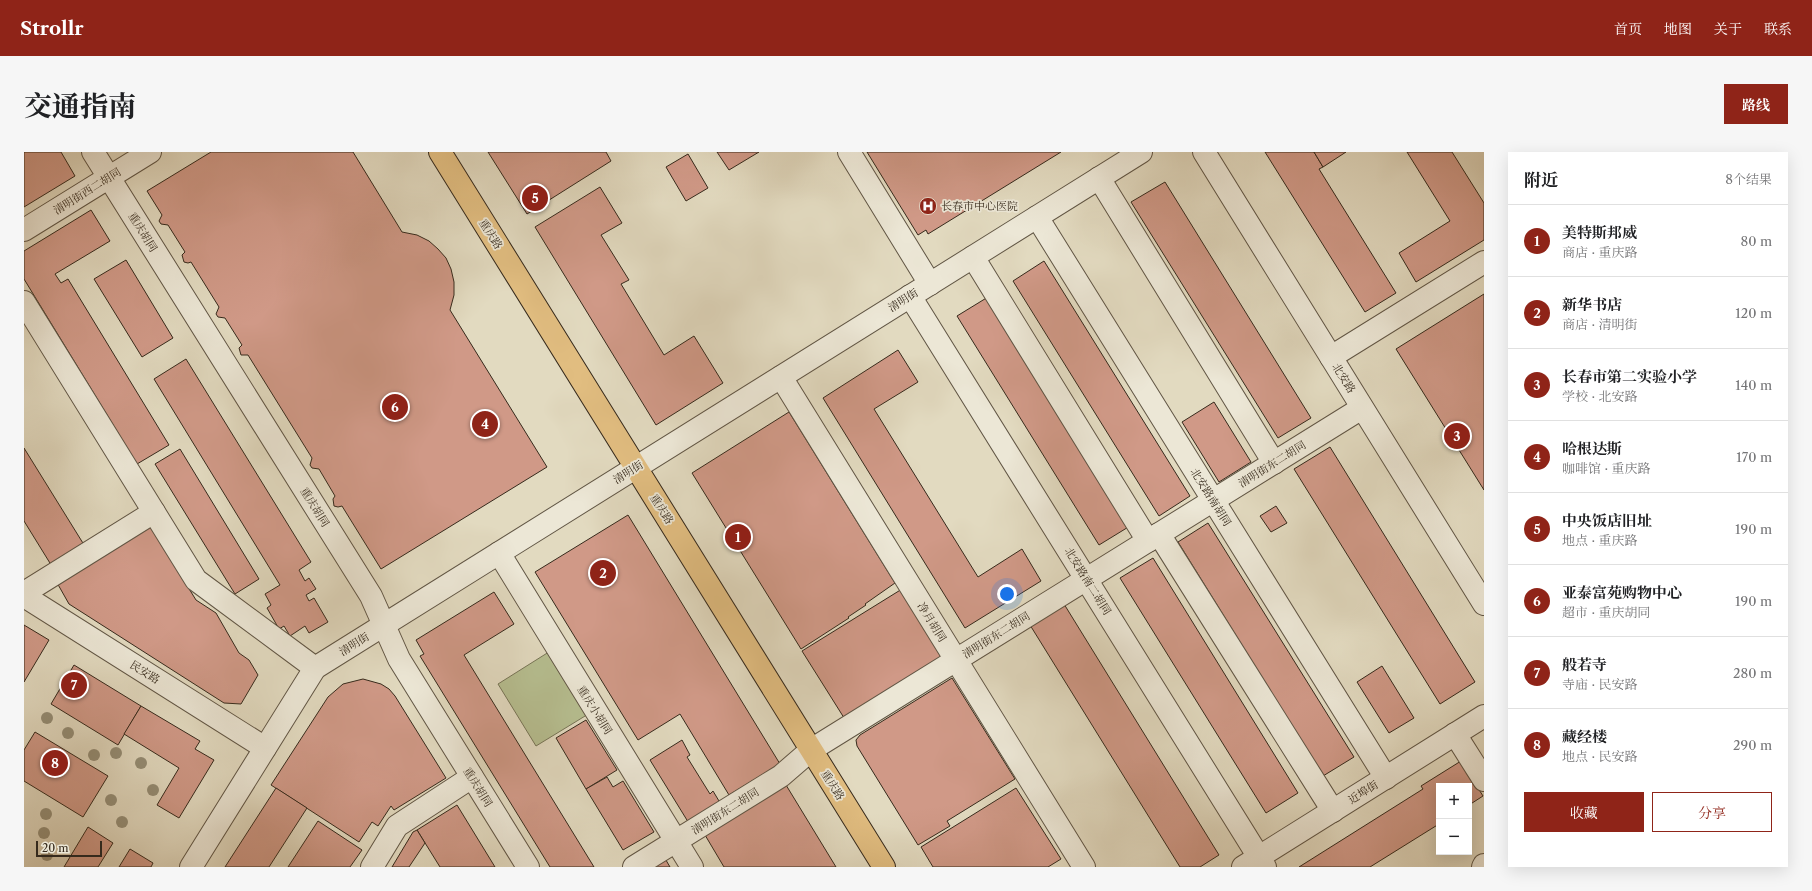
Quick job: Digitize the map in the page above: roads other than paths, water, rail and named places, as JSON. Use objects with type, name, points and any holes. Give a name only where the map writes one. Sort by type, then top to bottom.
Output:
[{"type":"main road","name":"重庆路","points":[[440,152],[884,867]]},
{"type":"street","name":"重庆胡同","points":[[93,152],[371,596],[399,659],[528,867]]},
{"type":"street","name":"清明街西二胡同","points":[[24,230],[150,152]]},
{"type":"street","points":[[849,152],[930,284]]},
{"type":"street","name":"清明街","points":[[191,867],[315,668],[1141,152]]},
{"type":"street","name":"北安路","points":[[1204,152],[1484,604]]},
{"type":"street","points":[[1099,178],[1274,462]]},
{"type":"street","name":"北安路南胡同","points":[[1037,217],[1386,778]]},
{"type":"street","points":[[973,257],[1333,811]]},
{"type":"street","points":[[1331,357],[1484,262]]},
{"type":"street","name":"北安路南二胡同","points":[[910,296],[1086,579],[1256,864]]},
{"type":"street","points":[[24,302],[196,580],[315,668]]},
{"type":"street","name":"净月胡同","points":[[781,377],[1084,867]]},
{"type":"street","name":"清明街东二胡同","points":[[634,867],[781,776],[811,750],[1362,408]]},
{"type":"street","points":[[24,594],[154,512]]},
{"type":"street","name":"重庆小胡同","points":[[499,553],[692,867]]},
{"type":"street","name":"民安路","points":[[24,594],[265,748]]},
{"type":"street","name":"近埠街","points":[[1256,864],[1333,811],[1484,716]]},
{"type":"street","points":[[1455,734],[1484,780]]},
{"type":"street","points":[[372,867],[397,826],[472,776]]},
{"type":"place","name":"中央饭店旧址","points":[[535,198]]},
{"type":"place","name":"长春市中心医院","points":[[928,206]]},
{"type":"place","name":"亚泰富苑购物中心","points":[[395,407]]},
{"type":"place","name":"哈根达斯","points":[[485,424]]},
{"type":"place","name":"长春市第二实验小学","points":[[1457,436]]},
{"type":"place","name":"美特斯邦威","points":[[738,537]]},
{"type":"place","name":"新华书店","points":[[603,573]]},
{"type":"place","name":"般若寺","points":[[74,685]]},
{"type":"place","name":"藏经楼","points":[[55,763]]}]
